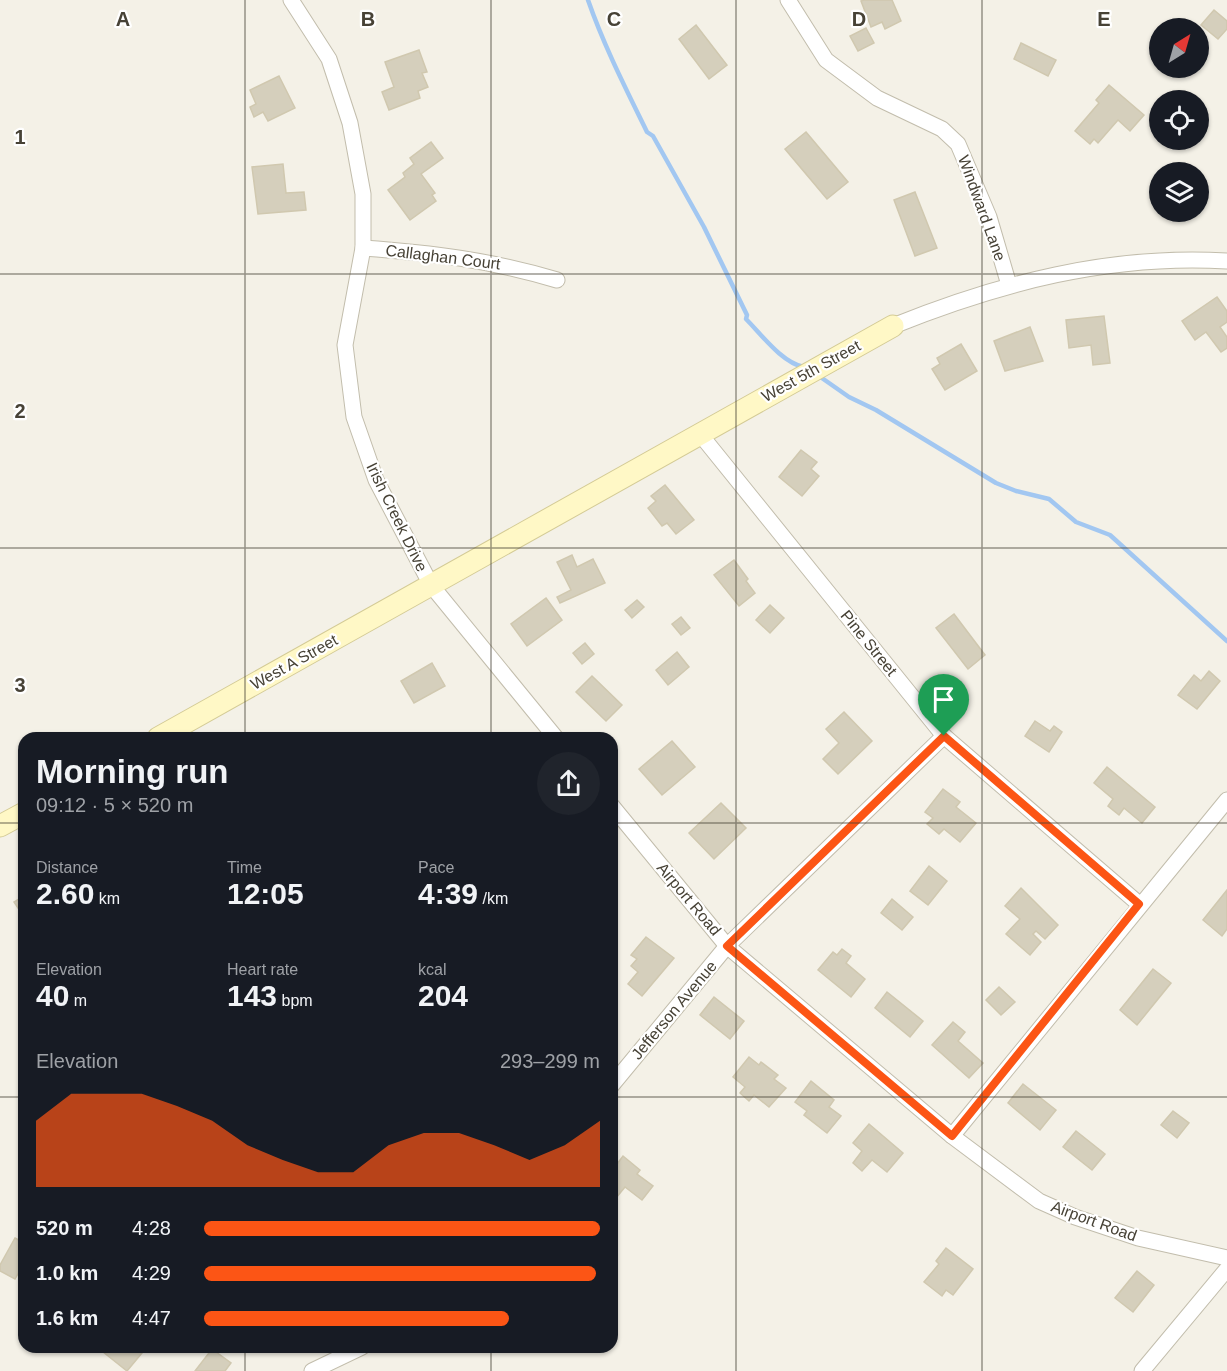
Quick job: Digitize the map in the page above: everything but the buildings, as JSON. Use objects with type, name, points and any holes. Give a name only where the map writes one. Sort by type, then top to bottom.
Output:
[{"type":"street","name":"Irish Creek Drive","points":[[291,0],[329,59],[350,123],[363,194],[363,248],[345,345],[354,417],[376,480],[431,585]]},
{"type":"street","name":"Windward Lane","points":[[788,0],[826,60],[877,99],[942,129],[958,144],[989,217],[1010,285]]},
{"type":"street","name":"Callaghan Court","points":[[363,248],[451,255],[506,264],[557,280]]},
{"type":"street","name":"West 5th Street","points":[[431,585],[893,326],[951,303],[1010,285],[1087,268],[1143,261],[1227,261]]},
{"type":"street","name":"Pine Street","points":[[700,434],[944,736],[1139,904]]},
{"type":"street","name":"West A Street","points":[[169,732],[431,585]]},
{"type":"street","points":[[431,585],[551,732]]},
{"type":"street","name":"Jefferson Avenue","points":[[618,1078],[727,946],[944,736]]},
{"type":"street","points":[[952,1136],[1139,904],[1227,800]]},
{"type":"street","name":"Airport Road","points":[[618,813],[727,946],[952,1136],[1039,1201],[1075,1217],[1138,1238],[1227,1258]]},
{"type":"street","points":[[0,826],[18,816]]},
{"type":"street","points":[[1142,1371],[1227,1269]]},
{"type":"street","points":[[312,1371],[350,1353]]},
{"type":"waterway","points":[[588,0],[608,51],[647,132],[653,136],[704,227],[747,315],[746,319],[780,354],[804,367]]},
{"type":"waterway","points":[[819,376],[849,397],[876,410],[996,483],[1016,491],[1049,499],[1076,522],[1110,535],[1227,641]]},
{"type":"route","points":[[944,736],[1139,904],[952,1136],[727,946],[944,736]]}]
